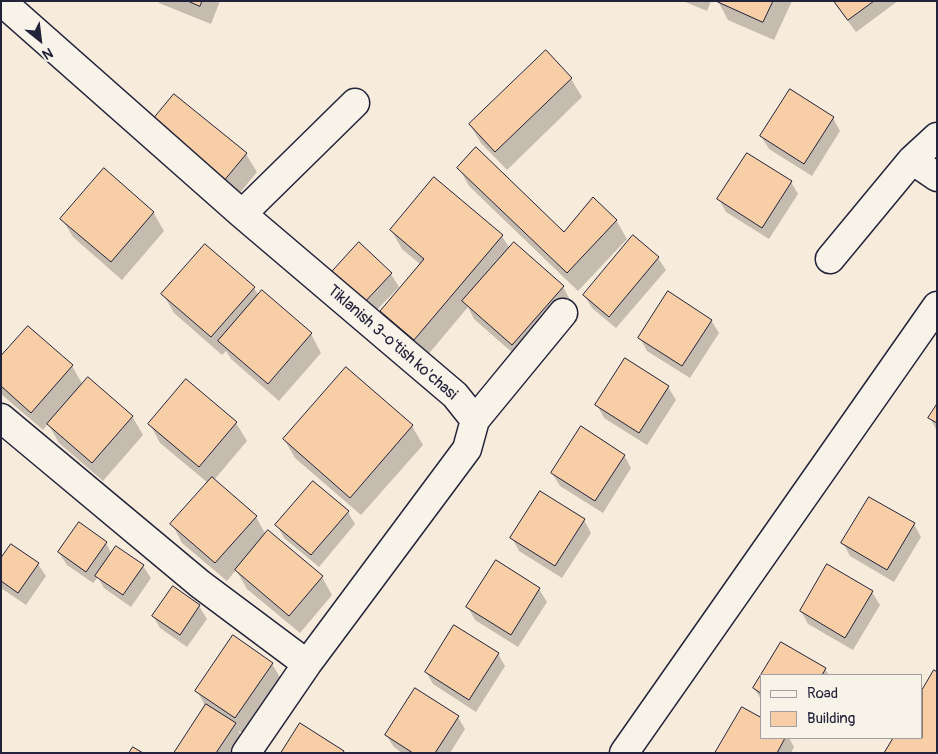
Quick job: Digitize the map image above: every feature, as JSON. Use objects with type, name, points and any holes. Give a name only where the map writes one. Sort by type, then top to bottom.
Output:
[{"type":"street","name":"Tiklanish 3-o'tish ko'chasi","points":[[1,1],[242,214],[454,396],[475,420]]},
{"type":"street","points":[[242,214],[355,103]]},
{"type":"street","points":[[830,259],[912,160],[937,138]]},
{"type":"street","points":[[912,160],[937,178]]},
{"type":"street","points":[[624,753],[937,306]]},
{"type":"street","points":[[246,753],[307,664],[467,450],[475,420],[563,313]]},
{"type":"street","points":[[1,418],[200,584],[307,664]]},
{"type":"building","points":[[188,1],[202,1],[200,6]]},
{"type":"building","points":[[716,1],[773,1],[763,22]]},
{"type":"building","points":[[834,1],[874,1],[848,20]]},
{"type":"building","points":[[546,50],[572,78],[495,152],[469,124]]},
{"type":"building","points":[[790,89],[834,117],[804,164],[760,136]]},
{"type":"building","points":[[174,94],[247,153],[223,182],[150,123]]},
{"type":"building","points":[[476,147],[564,232],[593,197],[617,220],[567,273],[457,168]]},
{"type":"building","points":[[747,153],[792,181],[762,228],[717,199]]},
{"type":"building","points":[[104,168],[154,212],[111,262],[60,219]]},
{"type":"building","points":[[434,177],[503,235],[414,340],[380,311],[424,259],[390,230]]},
{"type":"building","points":[[633,235],[659,257],[609,317],[583,295]]},
{"type":"building","points":[[359,242],[392,273],[362,305],[329,275]]},
{"type":"building","points":[[514,242],[564,286],[512,345],[462,301]]},
{"type":"building","points":[[205,244],[255,287],[211,337],[161,294]]},
{"type":"building","points":[[262,290],[312,333],[268,384],[218,341]]},
{"type":"building","points":[[668,291],[712,320],[682,366],[638,338]]},
{"type":"building","points":[[28,326],[73,365],[31,413],[1,386],[1,356]]},
{"type":"building","points":[[625,358],[669,386],[639,433],[595,405]]},
{"type":"building","points":[[346,367],[413,425],[350,498],[283,439]]},
{"type":"building","points":[[88,377],[133,416],[92,463],[47,424]]},
{"type":"building","points":[[186,379],[237,422],[199,467],[148,424]]},
{"type":"building","points":[[937,404],[937,423],[928,418]]},
{"type":"building","points":[[581,426],[625,455],[595,501],[551,473]]},
{"type":"building","points":[[212,477],[257,516],[215,563],[170,524]]},
{"type":"building","points":[[313,481],[349,511],[311,555],[275,525]]},
{"type":"building","points":[[540,491],[585,519],[555,566],[510,538]]},
{"type":"building","points":[[869,497],[915,523],[887,570],[841,543]]},
{"type":"building","points":[[79,522],[107,542],[86,572],[58,552]]},
{"type":"building","points":[[268,530],[323,576],[289,616],[235,570]]},
{"type":"building","points":[[11,544],[39,563],[18,593],[1,581],[1,558]]},
{"type":"building","points":[[116,546],[144,565],[123,595],[95,576]]},
{"type":"building","points":[[496,560],[540,588],[511,635],[466,607]]},
{"type":"building","points":[[827,564],[873,591],[845,638],[800,611]]},
{"type":"building","points":[[173,586],[200,605],[180,635],[152,616]]},
{"type":"building","points":[[454,625],[499,653],[469,700],[425,672]]},
{"type":"building","points":[[233,635],[273,663],[235,718],[195,691]]},
{"type":"building","points":[[781,642],[826,668],[823,674],[762,674]]},
{"type":"building","points":[[934,670],[937,672],[937,753],[884,753],[892,739],[923,739],[923,688]]},
{"type":"building","points":[[760,676],[760,693],[753,688]]},
{"type":"building","points":[[415,688],[459,716],[435,753],[413,753],[385,735]]},
{"type":"building","points":[[206,704],[236,723],[216,753],[174,753]]},
{"type":"building","points":[[742,707],[760,717],[760,739],[784,739],[777,753],[715,753]]},
{"type":"building","points":[[300,723],[344,751],[343,753],[281,753]]},
{"type":"building","points":[[133,747],[143,753],[129,753]]}]
